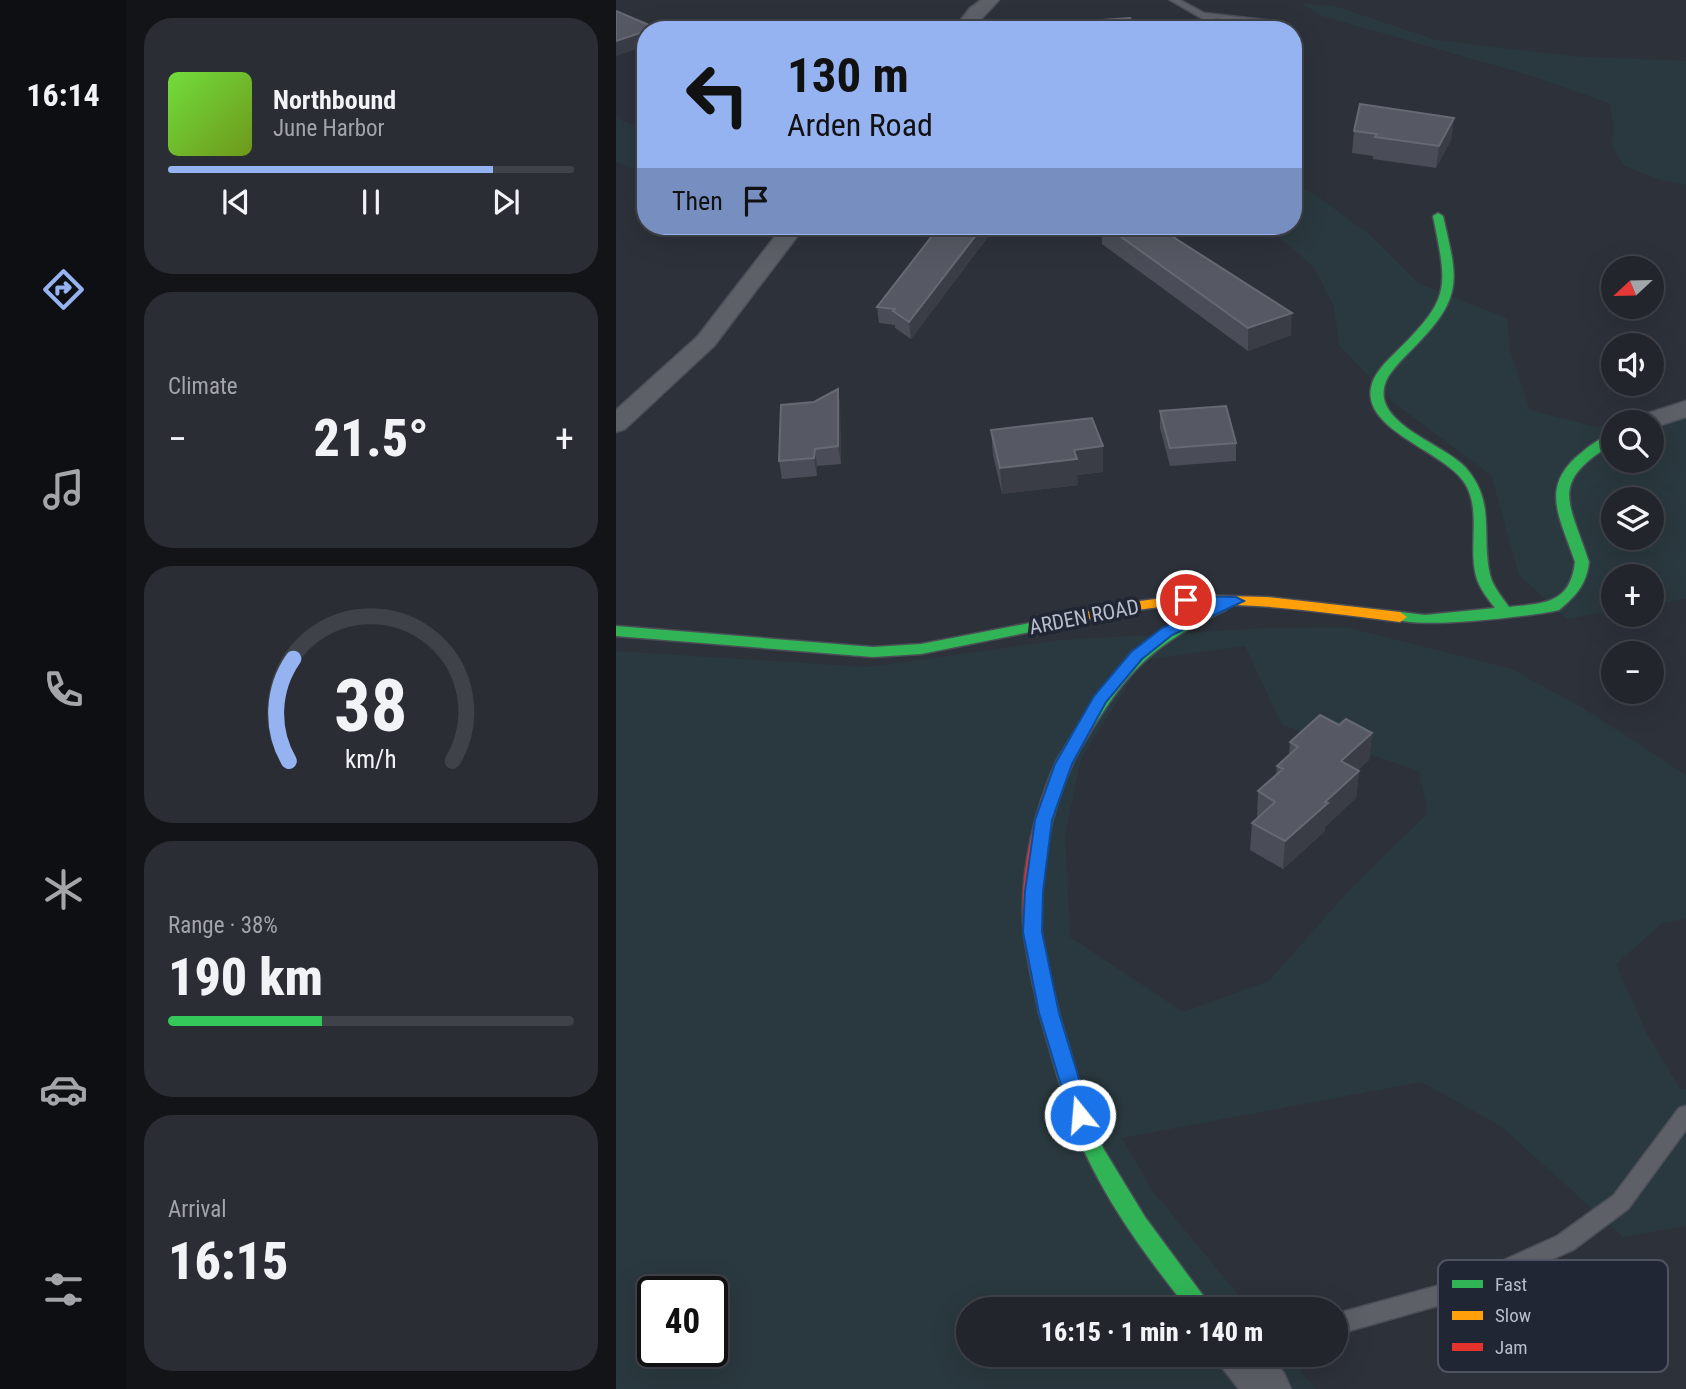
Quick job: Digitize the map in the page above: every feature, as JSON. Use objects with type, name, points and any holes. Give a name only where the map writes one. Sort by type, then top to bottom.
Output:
[{"type":"street","points":[[969,21],[991,0]]},
{"type":"street","points":[[1438,216],[1450,275],[1450,291],[1443,310],[1433,324],[1389,367],[1380,380],[1374,399],[1379,412],[1386,419],[1451,460],[1472,484],[1477,503],[1483,578],[1506,612]]},
{"type":"street","points":[[616,424],[706,341],[787,235]]},
{"type":"street","points":[[1664,416],[1686,409]]},
{"type":"street","name":"ARDEN ROAD","points":[[616,631],[873,652],[921,649],[1146,604],[1186,600],[1272,602],[1426,620],[1553,607],[1571,593],[1581,572],[1582,562],[1564,511],[1560,487],[1563,477],[1576,460],[1601,445]]},
{"type":"street","points":[[1192,1297],[1163,1262],[1103,1168],[1080,1115],[1049,1013],[1033,932],[1034,891],[1044,820],[1063,764],[1100,700],[1136,656],[1151,643],[1192,619],[1236,601]]},
{"type":"street","points":[[1250,1367],[1268,1389]]},
{"type":"lane","points":[[1174,0],[1215,21]]},
{"type":"lane","points":[[1206,15],[1263,21]]},
{"type":"lane","points":[[1527,1260],[1565,1243],[1621,1202],[1686,1114]]},
{"type":"lane","points":[[1348,1321],[1438,1296]]},
{"type":"shaded area","points":[[1301,3],[1338,7],[1436,40],[1571,56],[1686,61],[1686,185],[1661,180],[1624,166],[1612,145],[1614,128],[1609,103],[1532,76],[1322,16]]},
{"type":"shaded area","points":[[616,118],[637,126],[637,170],[616,162]]},
{"type":"shaded area","points":[[1302,188],[1370,235],[1418,283],[1507,318],[1510,350],[1530,410],[1601,426],[1601,473],[1664,473],[1664,420],[1686,415],[1686,599],[1664,602],[1664,564],[1601,564],[1601,613],[1567,619],[1519,575],[1491,475],[1393,402],[1339,345],[1334,307],[1314,267],[1277,235],[1302,235]]},
{"type":"shaded area","points":[[1346,627],[1512,669],[1593,714],[1686,775],[1686,919],[1662,923],[1616,964],[1646,1032],[1680,1089],[1686,1089],[1686,1226],[1623,1237],[1501,1126],[1421,1082],[1122,1138],[1152,1190],[1240,1297],[956,1297],[956,1367],[1298,1367],[1316,1389],[616,1389],[616,651],[867,667],[1060,640],[1267,628]],"holes":[[[1245,646],[1282,725],[1419,771],[1428,813],[1351,888],[1269,981],[1183,1012],[1070,937],[1065,835],[1081,759],[1143,660]]]},
{"type":"building","points":[[616,11],[640,21],[637,21],[637,34],[616,41]]},
{"type":"building","points":[[1130,18],[1131,21],[1088,21]]},
{"type":"building","points":[[1360,104],[1454,118],[1439,146],[1375,137],[1377,134],[1354,131]]},
{"type":"building","points":[[933,235],[976,235],[909,322],[893,311],[895,309],[877,307]]},
{"type":"building","points":[[1119,235],[1170,235],[1292,313],[1248,328]]},
{"type":"building","points":[[838,389],[838,446],[815,449],[814,458],[779,461],[781,405],[814,402]]},
{"type":"building","points":[[1226,406],[1236,443],[1170,448],[1160,411]]},
{"type":"building","points":[[1092,418],[1103,446],[1074,450],[1077,459],[1000,468],[991,430]]},
{"type":"building","points":[[1320,715],[1339,725],[1346,719],[1372,733],[1341,761],[1359,771],[1285,841],[1252,823],[1275,802],[1258,791],[1283,769],[1277,766],[1298,747],[1290,742]]},
{"type":"traffic: fast","points":[[1438,216],[1449,276],[1444,302],[1424,330],[1385,371],[1377,387],[1377,399],[1381,410],[1390,420],[1451,460],[1470,481],[1478,501],[1483,576],[1489,590],[1505,612]]},
{"type":"traffic: fast","points":[[1400,617],[1425,620],[1554,607],[1571,593],[1581,572],[1582,562],[1563,503],[1562,489],[1565,477],[1574,464],[1601,445]]},
{"type":"traffic: fast","points":[[1070,752],[1100,702],[1130,664],[1168,634],[1221,607]]},
{"type":"traffic: fast","points":[[616,631],[873,652],[921,649],[1040,626]]},
{"type":"traffic: fast","points":[[1049,1013],[1086,1132],[1104,1169],[1150,1241],[1192,1297]]},
{"type":"traffic: slow","points":[[1040,626],[1132,606],[1187,600],[1267,602],[1400,617]]},
{"type":"traffic: jam","points":[[1049,1013],[1033,934],[1035,866],[1053,792],[1070,752]]},
{"type":"route","points":[[1080,1115],[1049,1013],[1033,932],[1034,891],[1044,820],[1063,764],[1100,700],[1136,656],[1167,632],[1236,601],[1186,600]]}]
